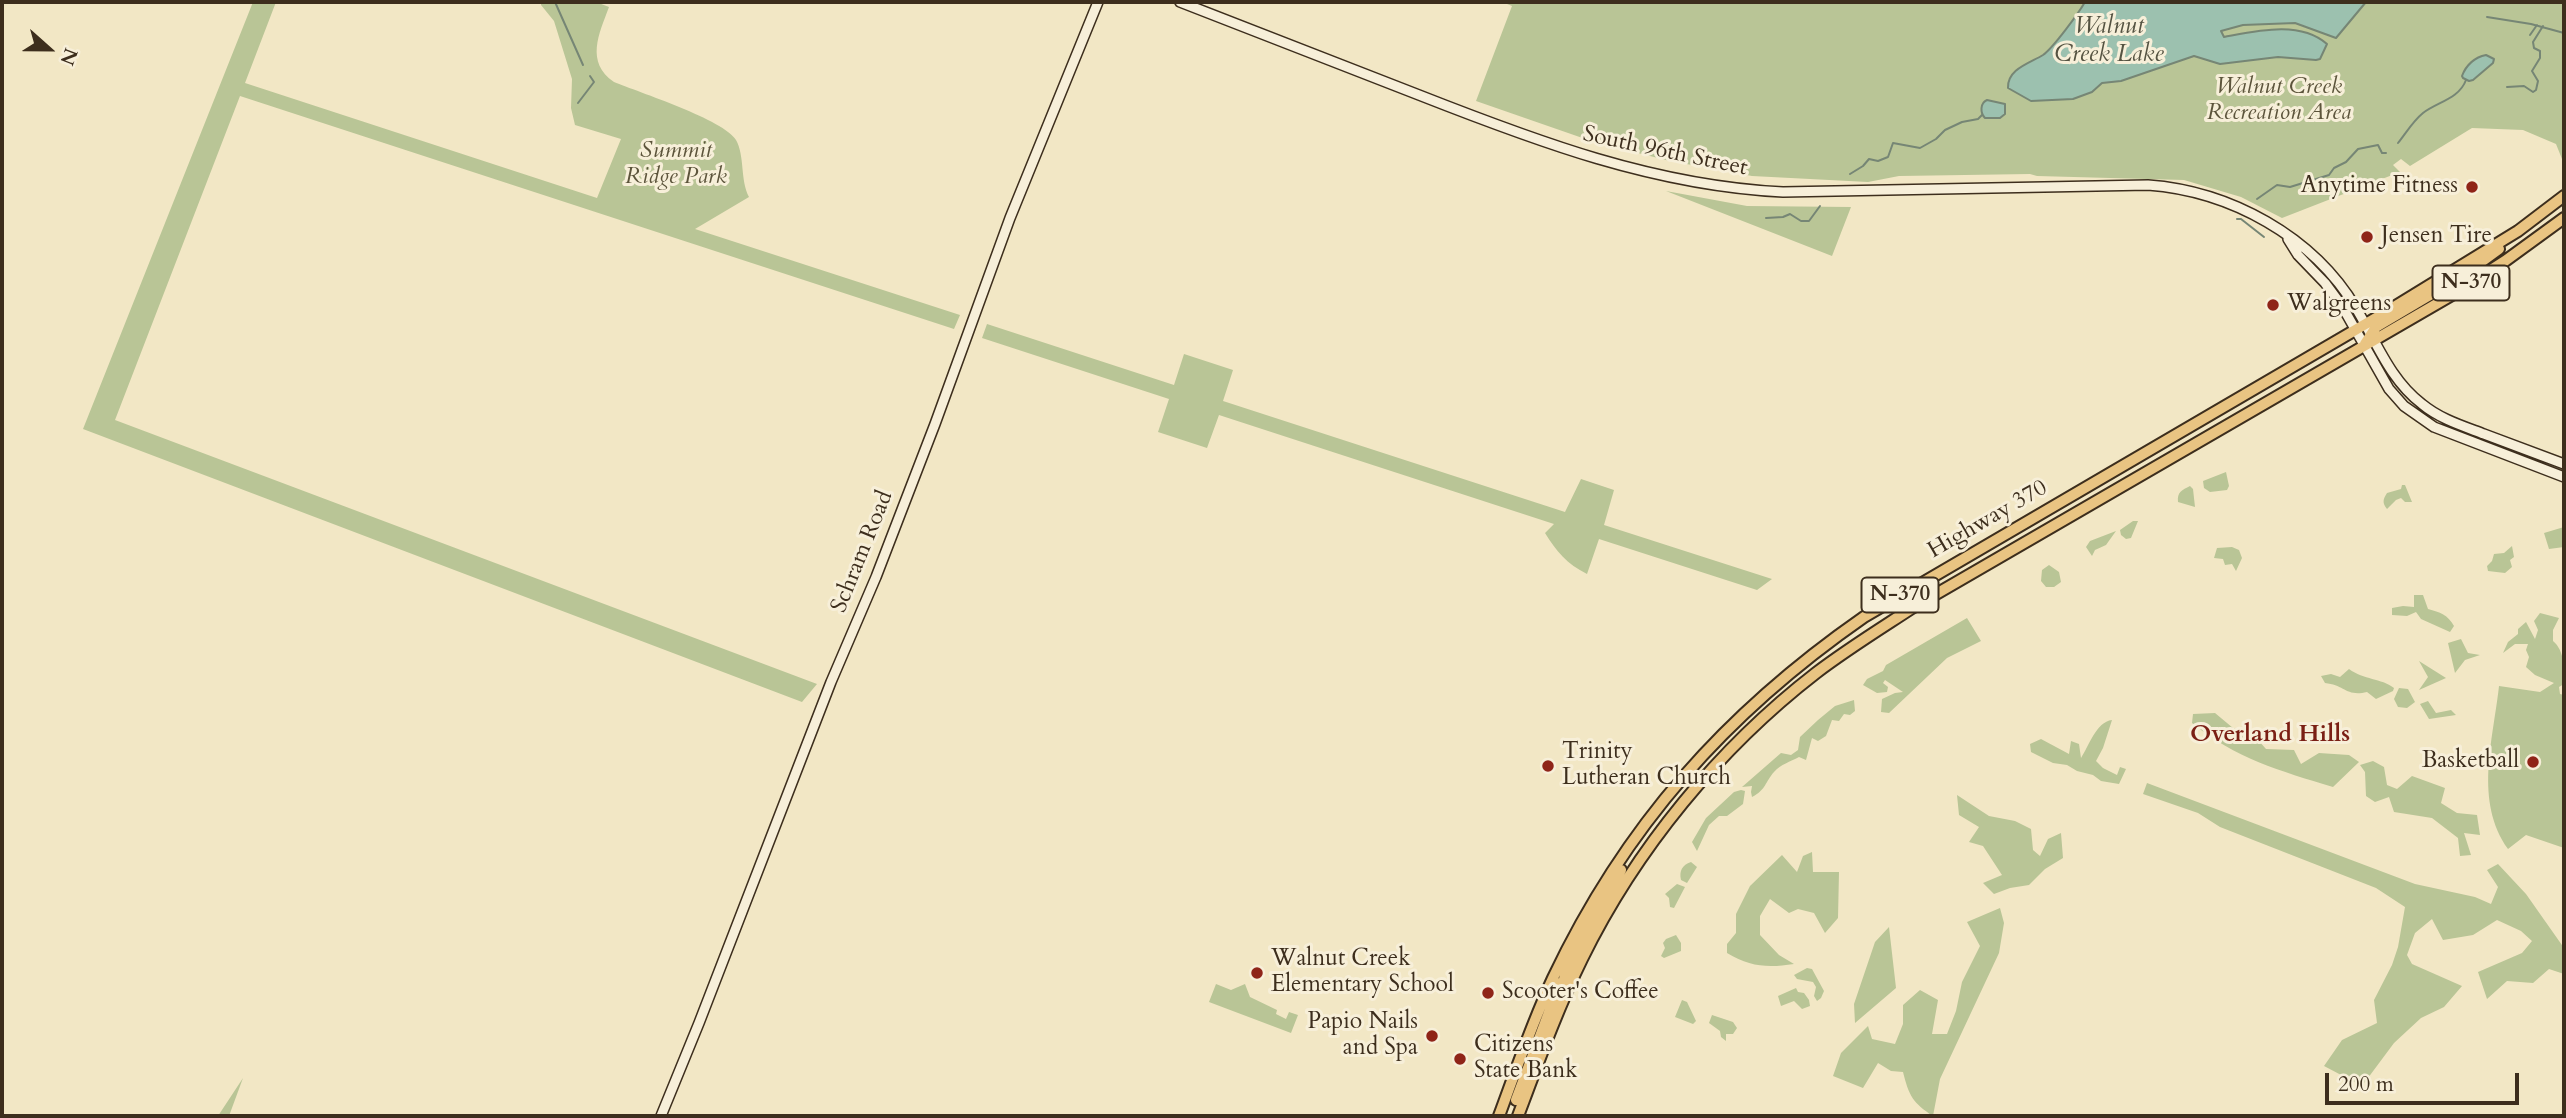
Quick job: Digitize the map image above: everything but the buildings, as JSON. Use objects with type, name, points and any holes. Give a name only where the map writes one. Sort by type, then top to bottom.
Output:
[{"type":"highway","points":[[2366,335],[2489,258],[2518,231],[2564,196]]},
{"type":"highway","name":"Highway 370","points":[[1499,1116],[1552,981],[1601,889],[1650,818],[1697,760],[1760,698],[1819,649],[1864,617],[2366,335],[2505,261],[2564,218]]},
{"type":"highway","name":"Highway 370","points":[[1518,1116],[1568,988],[1617,896],[1670,821],[1737,743],[1815,674],[1912,608],[2366,335]]},
{"type":"highway","points":[[1568,988],[1564,979],[1567,968],[1650,818]]},
{"type":"highway","points":[[1512,1116],[1557,984]]},
{"type":"main road","name":"Schram Road","points":[[661,1116],[836,670],[876,577],[1040,138],[1098,2]]},
{"type":"main road","name":"South 96th Street","points":[[1180,2],[1541,142],[1626,167],[1703,184],[1783,192],[2148,186],[2176,188],[2250,212],[2304,247],[2334,276],[2366,335]]},
{"type":"main road","points":[[2366,335],[2400,383],[2431,411],[2455,423],[2564,464]]},
{"type":"main road","points":[[2366,335],[2389,389],[2423,421],[2564,477]]},
{"type":"green space","name":"Summit Ridge Park","points":[[253,2],[276,2],[245,83],[597,198],[621,139],[575,125],[571,108],[572,79],[554,21],[541,2],[596,2],[609,7],[597,47],[597,57],[605,74],[614,82],[716,124],[729,132],[739,146],[744,183],[749,197],[695,229],[960,315],[954,329],[240,96],[115,420],[817,684],[802,702],[83,429]]},
{"type":"green space","name":"Walnut Creek Recreation Area","points":[[1502,2],[2564,2],[2564,164],[2556,144],[2523,130],[2472,128],[2410,166],[2401,159],[2393,165],[2400,172],[2282,218],[2241,197],[2184,180],[2030,174],[1899,176],[1868,182],[1752,176],[1670,161],[1594,142],[1476,101],[1512,6]]},
{"type":"green space","points":[[1666,191],[1747,206],[1851,207],[1832,256]]},
{"type":"green space","points":[[987,324],[1174,385],[1184,354],[1233,370],[1223,401],[1565,512],[1581,479],[1614,490],[1604,525],[1772,579],[1757,590],[1599,539],[1587,574],[1568,561],[1549,540],[1545,533],[1554,524],[1219,415],[1207,448],[1158,432],[1169,399],[982,338]]},
{"type":"green space","points":[[2226,472],[2229,486],[2227,490],[2210,492],[2204,488],[2203,481]]},
{"type":"green space","points":[[2402,485],[2405,485],[2412,502],[2405,502],[2401,498],[2387,509],[2384,499],[2387,493],[2401,489]]},
{"type":"green space","points":[[2190,486],[2193,489],[2195,507],[2178,502],[2181,492]]},
{"type":"green space","points":[[2133,521],[2138,521],[2131,538],[2126,539],[2120,530]]},
{"type":"green space","points":[[2564,527],[2564,547],[2549,549],[2544,533]]},
{"type":"green space","points":[[2116,531],[2106,545],[2095,550],[2092,556],[2086,547],[2090,541]]},
{"type":"green space","points":[[2512,546],[2512,567],[2505,573],[2488,571],[2487,566],[2494,554],[2504,553]]},
{"type":"green space","points":[[2232,547],[2239,550],[2242,558],[2236,571],[2232,564],[2225,565],[2223,559],[2214,558],[2217,548]]},
{"type":"green space","points":[[2049,565],[2059,572],[2061,582],[2054,587],[2046,587],[2041,581],[2042,570]]},
{"type":"green space","points":[[2414,595],[2423,595],[2428,609],[2449,619],[2454,626],[2450,632],[2421,619],[2416,612],[2407,616],[2392,615],[2392,608],[2414,607]]},
{"type":"green space","points":[[2540,613],[2559,618],[2553,630],[2553,641],[2560,650],[2564,666],[2564,684],[2559,687],[2560,694],[2564,695],[2564,848],[2526,835],[2508,849],[2491,811],[2489,791],[2490,749],[2499,686],[2540,692],[2554,683],[2535,675],[2526,667],[2529,657],[2526,650],[2528,644],[2515,644],[2503,653],[2508,642],[2526,622],[2535,639],[2538,630],[2534,621]]},
{"type":"green space","points":[[1967,618],[1981,641],[1947,658],[1889,713],[1881,712],[1882,699],[1903,692],[1885,680],[1883,683],[1888,687],[1887,692],[1877,693],[1863,685],[1867,679]]},
{"type":"green space","points":[[2461,639],[2468,653],[2480,655],[2465,660],[2455,673],[2448,643]]},
{"type":"green space","points":[[2419,661],[2446,678],[2419,690],[2428,677]]},
{"type":"green space","points":[[2349,669],[2384,682],[2394,688],[2393,691],[2376,699],[2367,692],[2354,693],[2325,683],[2321,676],[2331,674],[2340,677]]},
{"type":"green space","points":[[2399,688],[2408,689],[2415,702],[2407,708],[2398,707],[2394,699]]},
{"type":"green space","points":[[1854,700],[1855,711],[1850,715],[1844,714],[1839,721],[1832,720],[1826,736],[1818,741],[1812,738],[1806,760],[1799,757],[1780,767],[1760,792],[1752,797],[1752,786],[1742,787],[1781,753],[1791,755],[1798,750],[1800,737],[1835,706]]},
{"type":"green space","points":[[2428,701],[2436,713],[2451,710],[2456,715],[2429,719],[2420,704]]},
{"type":"green space","points":[[2215,713],[2233,728],[2250,731],[2266,749],[2294,750],[2301,764],[2319,753],[2349,755],[2359,762],[2333,787],[2295,775],[2225,746],[2192,723],[2193,714]]},
{"type":"green space","points":[[2112,720],[2096,761],[2117,775],[2120,767],[2126,769],[2119,784],[2101,781],[2093,775],[2067,765],[2053,763],[2031,752],[2030,744],[2041,739],[2069,754],[2071,741],[2079,744],[2081,758],[2097,730]]},
{"type":"green space","points":[[2373,761],[2384,767],[2387,785],[2397,789],[2412,776],[2445,788],[2441,803],[2457,813],[2477,815],[2480,835],[2464,833],[2471,855],[2460,856],[2458,838],[2432,818],[2394,812],[2389,797],[2375,802],[2366,796],[2365,772],[2360,765]]},
{"type":"green space","points":[[2147,783],[2415,884],[2475,897],[2491,904],[2498,887],[2487,870],[2498,864],[2526,894],[2564,948],[2564,974],[2549,969],[2533,983],[2507,981],[2487,999],[2478,972],[2522,953],[2532,941],[2521,931],[2497,920],[2473,935],[2443,940],[2432,919],[2415,933],[2407,955],[2412,964],[2462,986],[2444,1007],[2421,1018],[2394,1043],[2362,1086],[2324,1066],[2342,1040],[2377,1023],[2374,1000],[2398,947],[2405,907],[2376,888],[2220,827],[2198,813],[2143,794]]},
{"type":"green space","points":[[1745,791],[1743,804],[1727,816],[1719,816],[1709,825],[1697,851],[1692,842],[1706,818],[1734,792]]},
{"type":"green space","points":[[1957,795],[1989,816],[2015,821],[2031,829],[2033,850],[2040,856],[2048,839],[2061,833],[2063,858],[2045,869],[2029,885],[1994,894],[1983,883],[2002,875],[1983,846],[1969,842],[1979,827],[1959,815]]},
{"type":"green space","points":[[1812,852],[1813,872],[1839,872],[1838,918],[1825,933],[1814,913],[1798,909],[1789,913],[1770,899],[1760,916],[1760,935],[1779,955],[1794,964],[1759,965],[1727,953],[1727,944],[1736,933],[1736,914],[1750,886],[1782,855],[1797,872],[1803,856]]},
{"type":"green space","points":[[1691,862],[1697,867],[1687,883],[1681,880],[1681,871]]},
{"type":"green space","points":[[1677,884],[1685,887],[1674,908],[1670,907],[1669,898],[1665,894]]},
{"type":"green space","points":[[2000,908],[2004,923],[1999,953],[1940,1079],[1933,1116],[1913,1098],[1903,1072],[1891,1071],[1878,1063],[1863,1088],[1833,1076],[1841,1053],[1868,1026],[1872,1039],[1895,1044],[1903,1024],[1903,1005],[1920,990],[1938,1000],[1932,1034],[1947,1034],[1956,1011],[1962,982],[1980,946],[1967,922]]},
{"type":"green space","points":[[1889,927],[1896,988],[1855,1023],[1854,1004],[1875,942]]},
{"type":"green space","points":[[1676,935],[1681,943],[1681,951],[1664,958],[1661,956],[1665,948],[1663,943]]},
{"type":"green space","points":[[1807,968],[1812,969],[1824,991],[1817,1001],[1813,982],[1797,979],[1794,975]]},
{"type":"green space","points":[[1216,984],[1231,990],[1245,984],[1250,997],[1277,1010],[1276,1014],[1286,1019],[1289,1012],[1298,1015],[1291,1033],[1209,1002]]},
{"type":"green space","points":[[1796,988],[1798,992],[1804,993],[1810,1006],[1802,1009],[1794,1001],[1781,1006],[1778,996]]},
{"type":"green space","points":[[1682,1000],[1687,1002],[1696,1021],[1693,1024],[1675,1017]]},
{"type":"green space","points":[[1712,1015],[1733,1022],[1737,1028],[1733,1034],[1726,1034],[1726,1041],[1721,1037],[1720,1031],[1709,1023]]},
{"type":"green space","points":[[243,1078],[229,1116],[218,1116]]},
{"type":"water","name":"Walnut Creek Lake","points":[[2085,2],[2366,2],[2336,38],[2295,23],[2243,25],[2221,31],[2224,37],[2277,29],[2304,32],[2327,44],[2320,59],[2316,60],[2278,57],[2220,64],[2194,56],[2121,81],[2102,83],[2092,92],[2073,99],[2031,101],[2008,88],[2015,71],[2043,55]]},
{"type":"water","points":[[2486,55],[2494,59],[2493,63],[2473,80],[2463,78],[2468,65]]},
{"type":"water","points":[[1987,100],[2005,104],[2005,114],[2000,118],[1985,118],[1981,108]]},
{"type":"waterway","points":[[555,2],[583,65]]},
{"type":"waterway","points":[[2487,17],[2564,33]]},
{"type":"waterway","points":[[2530,35],[2537,25]]},
{"type":"waterway","points":[[2507,87],[2524,86],[2533,92],[2536,90],[2538,81],[2532,71],[2540,58],[2540,51],[2534,48],[2533,42],[2543,26]]},
{"type":"waterway","points":[[578,103],[594,82],[590,76]]},
{"type":"waterway","points":[[2398,143],[2419,116],[2453,96],[2466,80]]},
{"type":"waterway","points":[[1850,174],[1869,159],[1878,161],[1888,157],[1893,143],[1920,148],[1945,130],[1962,122],[1978,119],[1982,115]]},
{"type":"waterway","points":[[2257,199],[2277,185],[2290,187],[2329,175],[2358,149],[2378,145],[2382,153],[2386,153]]},
{"type":"waterway","points":[[1766,218],[1790,214],[1801,221],[1809,221],[1820,206]]},
{"type":"waterway","points":[[2237,219],[2241,219],[2264,237]]},
{"type":"place","name":"Anytime Fitness","points":[[2472,187]]},
{"type":"place","name":"Jensen Tire","points":[[2367,237]]},
{"type":"place","name":"Walgreens","points":[[2273,305]]},
{"type":"place","name":"Basketball","points":[[2533,762]]},
{"type":"place","name":"Trinity Lutheran Church","points":[[1548,766]]},
{"type":"place","name":"Walnut Creek Elementary School","points":[[1257,973]]},
{"type":"place","name":"Scooter's Coffee","points":[[1488,993]]},
{"type":"place","name":"Papio Nails and Spa","points":[[1432,1036]]},
{"type":"place","name":"Citizens State Bank","points":[[1460,1059]]},
{"type":"district","name":"Overland Hills","points":[[2270,735]]}]
